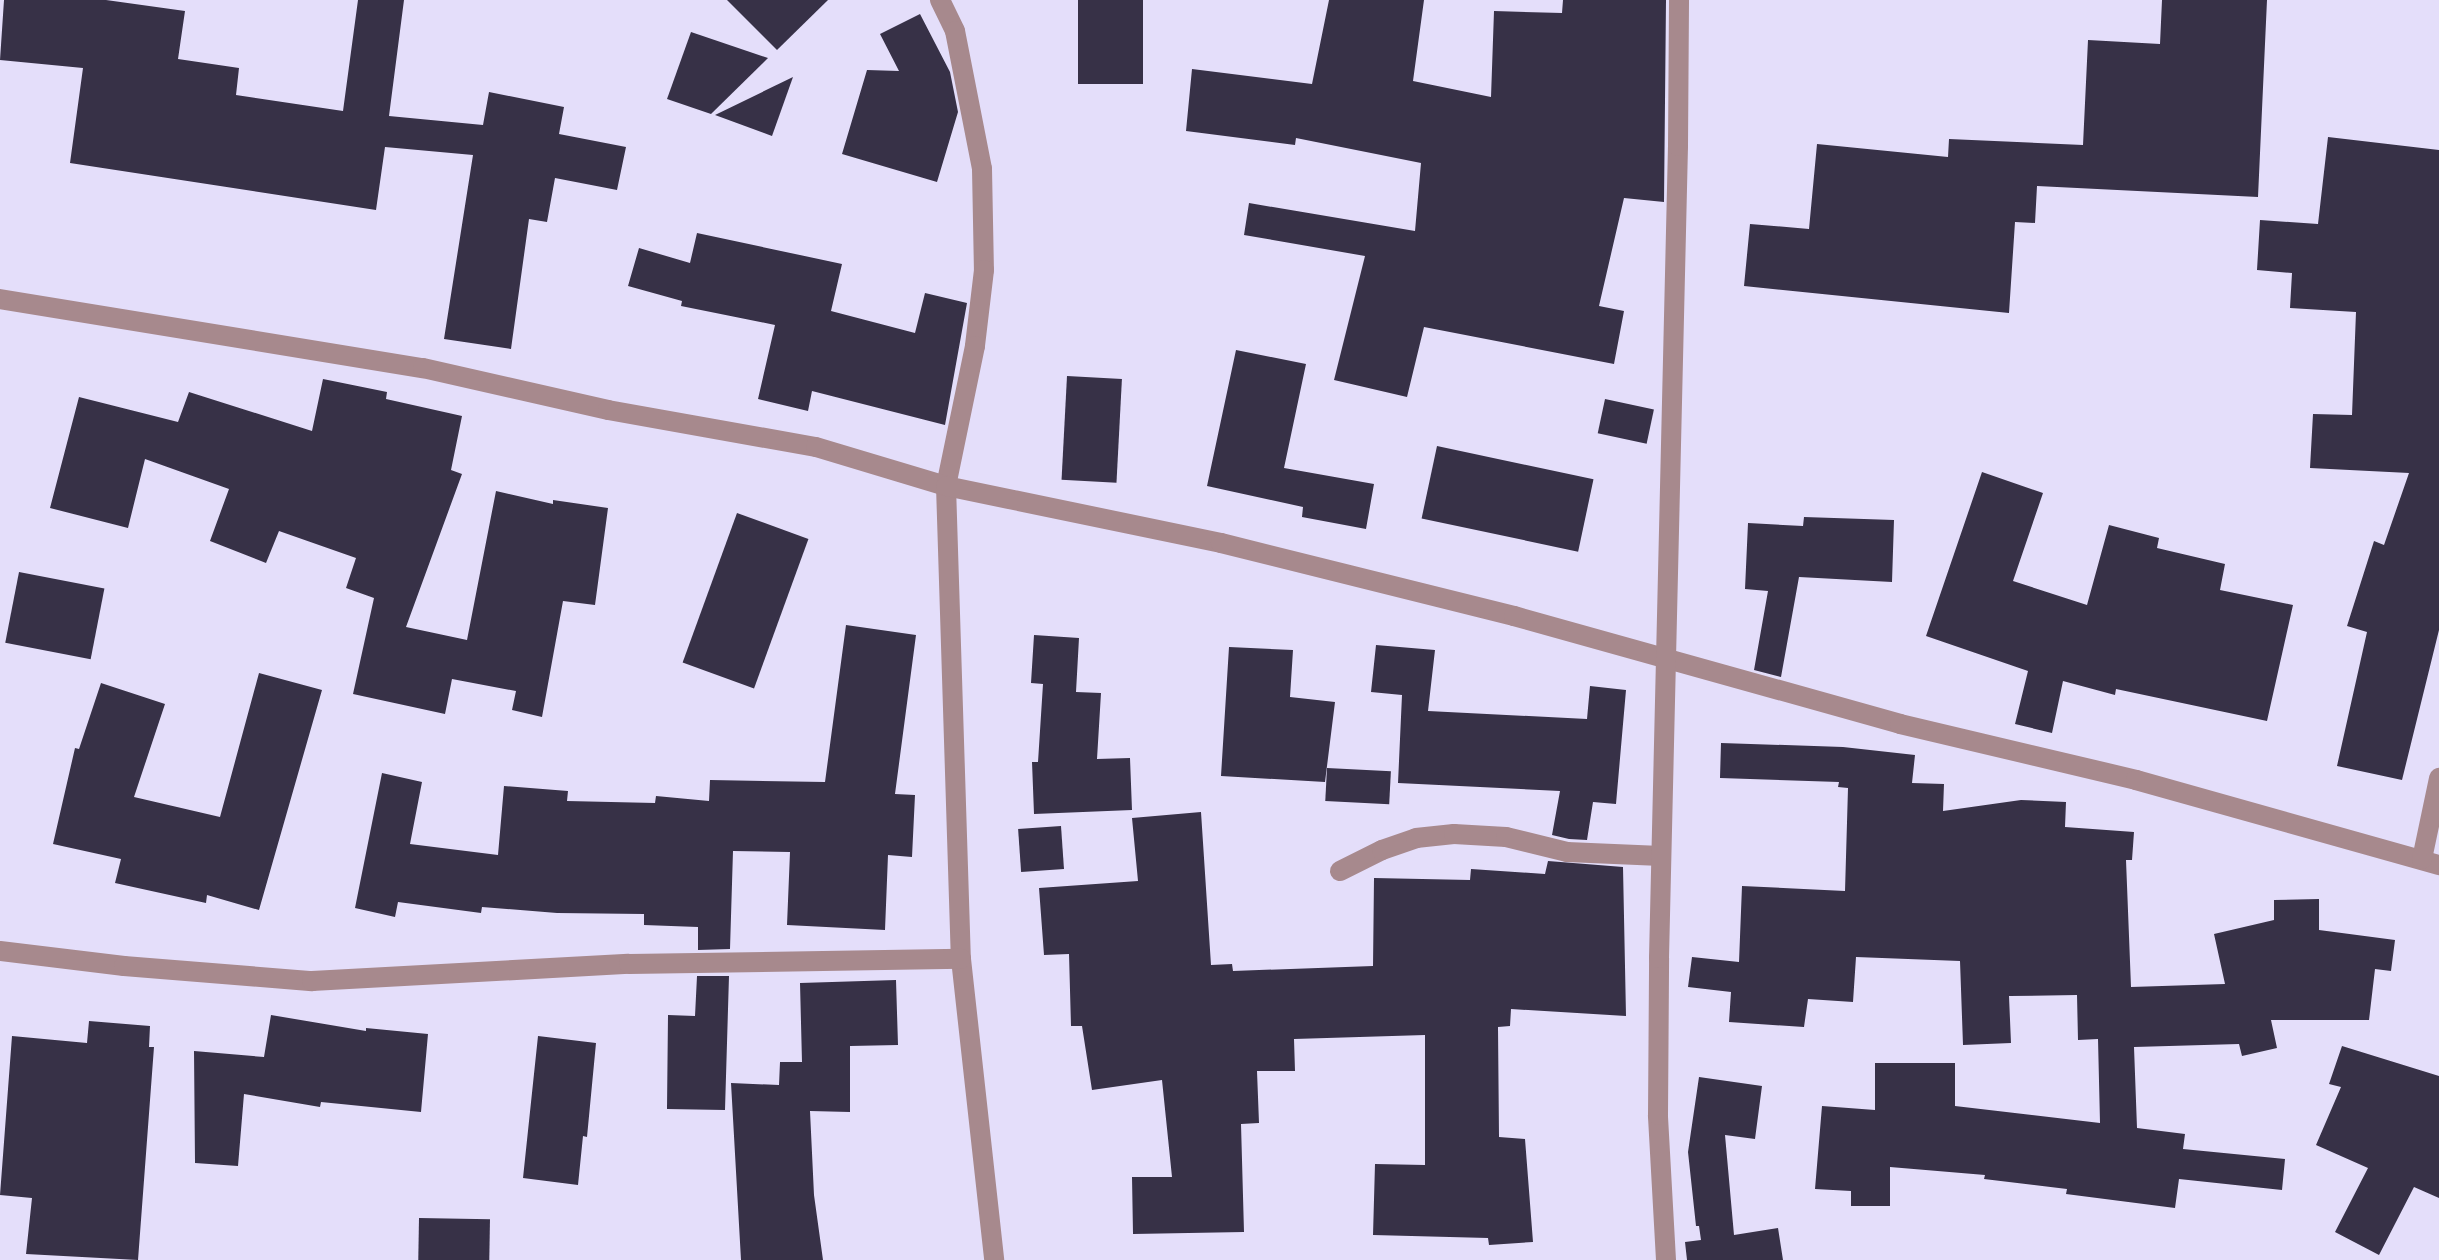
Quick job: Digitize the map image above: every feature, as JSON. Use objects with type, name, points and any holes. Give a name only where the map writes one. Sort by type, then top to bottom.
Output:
[{"type":"street","points":[[940,0],[955,31],[982,169],[984,270],[977,330],[946,486],[961,959],[994,1260]]},
{"type":"street","points":[[1666,1260],[1658,1115],[1664,660],[1679,0]]},
{"type":"street","points":[[0,299],[423,368],[608,410],[816,447],[946,486],[1221,543],[1514,616],[1900,724],[2136,780],[2430,862],[2439,778]]},
{"type":"street","points":[[1340,871],[1416,838],[1454,834],[1506,837],[1567,852],[1661,856]]},
{"type":"street","points":[[0,951],[124,966],[312,981],[629,964],[961,959]]},
{"type":"building","points":[[4,0],[106,0],[185,11],[178,59],[239,68],[236,95],[343,111],[358,0],[404,0],[389,116],[483,125],[489,92],[564,107],[559,134],[626,147],[617,190],[555,178],[547,222],[529,219],[511,349],[444,339],[473,155],[385,147],[376,210],[70,163],[83,68],[0,60]]},
{"type":"building","points":[[727,0],[828,0],[777,50]]},
{"type":"building","points":[[1078,0],[1143,0],[1143,84],[1078,84]]},
{"type":"building","points":[[1329,0],[1424,0],[1413,81],[1491,97],[1494,11],[1562,13],[1563,0],[1666,0],[1664,202],[1624,198],[1599,306],[1624,311],[1614,364],[1424,327],[1407,397],[1334,380],[1365,256],[1244,235],[1249,203],[1415,231],[1421,163],[1296,138],[1295,145],[1186,131],[1192,69],[1312,84]]},
{"type":"building","points":[[2162,0],[2267,0],[2258,197],[2037,186],[2035,223],[2015,222],[2009,313],[1744,286],[1750,224],[1809,229],[1817,144],[1948,157],[1949,139],[2083,145],[2088,40],[2160,44]]},
{"type":"building","points":[[920,14],[950,72],[958,112],[937,182],[842,154],[867,70],[899,71],[880,34]]},
{"type":"building","points":[[691,32],[768,58],[711,114],[667,99]]},
{"type":"building","points":[[793,77],[772,136],[715,115]]},
{"type":"building","points":[[2328,137],[2439,150],[2439,630],[2402,780],[2337,766],[2367,632],[2347,626],[2374,541],[2384,545],[2409,473],[2310,468],[2313,414],[2352,415],[2356,312],[2290,308],[2292,273],[2257,270],[2260,220],[2318,224]]},
{"type":"building","points":[[697,233],[842,264],[831,311],[915,333],[925,293],[967,303],[945,425],[812,391],[808,411],[758,399],[775,325],[681,306],[682,301],[628,286],[639,248],[690,263]]},
{"type":"building","points":[[1236,350],[1306,364],[1284,468],[1374,484],[1366,529],[1302,517],[1303,507],[1207,486]]},
{"type":"building","points":[[1067,376],[1122,379],[1116,483],[1062,480]]},
{"type":"building","points":[[323,379],[387,392],[386,399],[462,416],[451,470],[462,474],[406,627],[467,640],[496,491],[553,504],[553,500],[608,508],[595,605],[563,601],[542,717],[512,710],[516,691],[452,679],[445,714],[353,694],[374,598],[346,588],[356,558],[279,531],[266,563],[210,541],[229,489],[145,459],[128,528],[50,508],[79,397],[178,422],[189,392],[312,431]]},
{"type":"building","points":[[1605,399],[1654,409],[1647,444],[1598,433]]},
{"type":"building","points":[[1437,446],[1594,479],[1578,552],[1422,518]]},
{"type":"building","points":[[1982,472],[2043,493],[2013,581],[2087,605],[2109,525],[2159,538],[2157,548],[2225,564],[2220,590],[2293,605],[2267,721],[2116,689],[2115,695],[2063,681],[2052,733],[2015,724],[2028,671],[1926,636]]},
{"type":"building","points":[[737,513],[808,539],[754,688],[683,662]]},
{"type":"building","points":[[1804,517],[1894,520],[1892,582],[1799,577],[1781,677],[1754,670],[1768,591],[1745,589],[1748,523],[1803,526]]},
{"type":"building","points":[[19,572],[104,589],[91,659],[5,643]]},
{"type":"building","points":[[846,625],[916,635],[895,794],[915,795],[912,857],[888,855],[885,930],[787,925],[790,852],[733,851],[730,949],[698,950],[698,927],[644,925],[644,914],[557,913],[482,907],[481,913],[398,902],[395,917],[355,908],[382,773],[422,782],[410,844],[498,855],[504,786],[568,791],[567,801],[655,803],[656,796],[709,801],[710,780],[825,782]]},
{"type":"building","points":[[1034,635],[1079,638],[1076,692],[1101,693],[1097,759],[1130,758],[1132,810],[1034,814],[1032,762],[1038,762],[1043,684],[1031,683]]},
{"type":"building","points":[[1376,645],[1435,650],[1428,711],[1587,719],[1590,686],[1626,690],[1616,804],[1593,802],[1587,840],[1569,839],[1552,835],[1560,791],[1398,783],[1402,695],[1371,692]]},
{"type":"building","points":[[1229,647],[1293,650],[1290,697],[1335,702],[1325,782],[1221,776]]},
{"type":"building","points":[[259,673],[322,690],[259,910],[207,895],[206,903],[115,883],[121,859],[53,844],[75,748],[79,749],[101,683],[165,704],[134,797],[220,817]]},
{"type":"building","points":[[1721,743],[1843,747],[1915,755],[1912,783],[1944,784],[1943,811],[2021,800],[2066,802],[2065,827],[2134,832],[2132,860],[2126,860],[2131,987],[2225,984],[2214,934],[2274,920],[2274,900],[2319,899],[2319,930],[2395,940],[2391,971],[2375,969],[2369,1020],[2271,1020],[2277,1048],[2242,1056],[2239,1044],[2134,1047],[2137,1128],[2185,1134],[2183,1149],[2285,1159],[2282,1190],[2179,1179],[2175,1208],[2066,1194],[2067,1189],[1984,1179],[1985,1175],[1890,1167],[1890,1206],[1851,1206],[1851,1191],[1815,1189],[1822,1106],[1875,1110],[1875,1063],[1955,1063],[1955,1106],[2100,1123],[2098,1039],[2078,1040],[2077,995],[2009,996],[2011,1043],[1963,1045],[1960,961],[1856,957],[1853,1002],[1808,999],[1804,1027],[1729,1022],[1731,992],[1688,987],[1692,957],[1739,962],[1742,886],[1845,891],[1848,788],[1838,787],[1839,782],[1720,778]]},
{"type":"building","points":[[1327,768],[1391,771],[1389,804],[1325,801]]},
{"type":"building","points":[[1201,812],[1211,965],[1232,964],[1233,971],[1373,966],[1374,878],[1470,880],[1471,869],[1545,874],[1548,861],[1623,867],[1626,1016],[1511,1009],[1510,1026],[1498,1027],[1499,1137],[1525,1139],[1533,1242],[1489,1245],[1488,1238],[1373,1235],[1375,1164],[1425,1165],[1425,1035],[1294,1039],[1295,1071],[1257,1071],[1259,1123],[1241,1124],[1244,1232],[1133,1234],[1132,1177],[1172,1177],[1162,1080],[1092,1090],[1082,1026],[1071,1026],[1069,954],[1044,955],[1039,888],[1138,881],[1132,818]]},
{"type":"building","points":[[1061,826],[1064,869],[1021,872],[1018,829]]},
{"type":"building","points":[[697,976],[729,976],[725,1110],[667,1109],[668,1015],[695,1016]]},
{"type":"building","points":[[896,980],[898,1045],[850,1046],[850,1112],[810,1111],[814,1195],[823,1260],[741,1260],[731,1083],[779,1085],[780,1062],[802,1062],[800,983]]},
{"type":"building","points":[[271,1015],[366,1031],[366,1028],[428,1034],[421,1112],[321,1102],[320,1107],[244,1094],[238,1166],[195,1163],[194,1051],[264,1057]]},
{"type":"building","points":[[89,1021],[150,1026],[149,1047],[154,1047],[138,1260],[26,1254],[32,1198],[0,1195],[12,1036],[87,1043]]},
{"type":"building","points":[[538,1036],[596,1043],[587,1137],[583,1136],[578,1185],[523,1178]]},
{"type":"building","points":[[2342,1046],[2439,1076],[2439,1198],[2414,1187],[2379,1255],[2335,1232],[2368,1168],[2316,1145],[2341,1087],[2329,1084]]},
{"type":"building","points":[[1699,1077],[1762,1086],[1755,1139],[1725,1135],[1734,1235],[1778,1228],[1783,1260],[1687,1260],[1685,1242],[1701,1240],[1699,1226],[1696,1226],[1688,1152]]},
{"type":"building","points":[[419,1218],[490,1219],[489,1260],[418,1260]]}]
